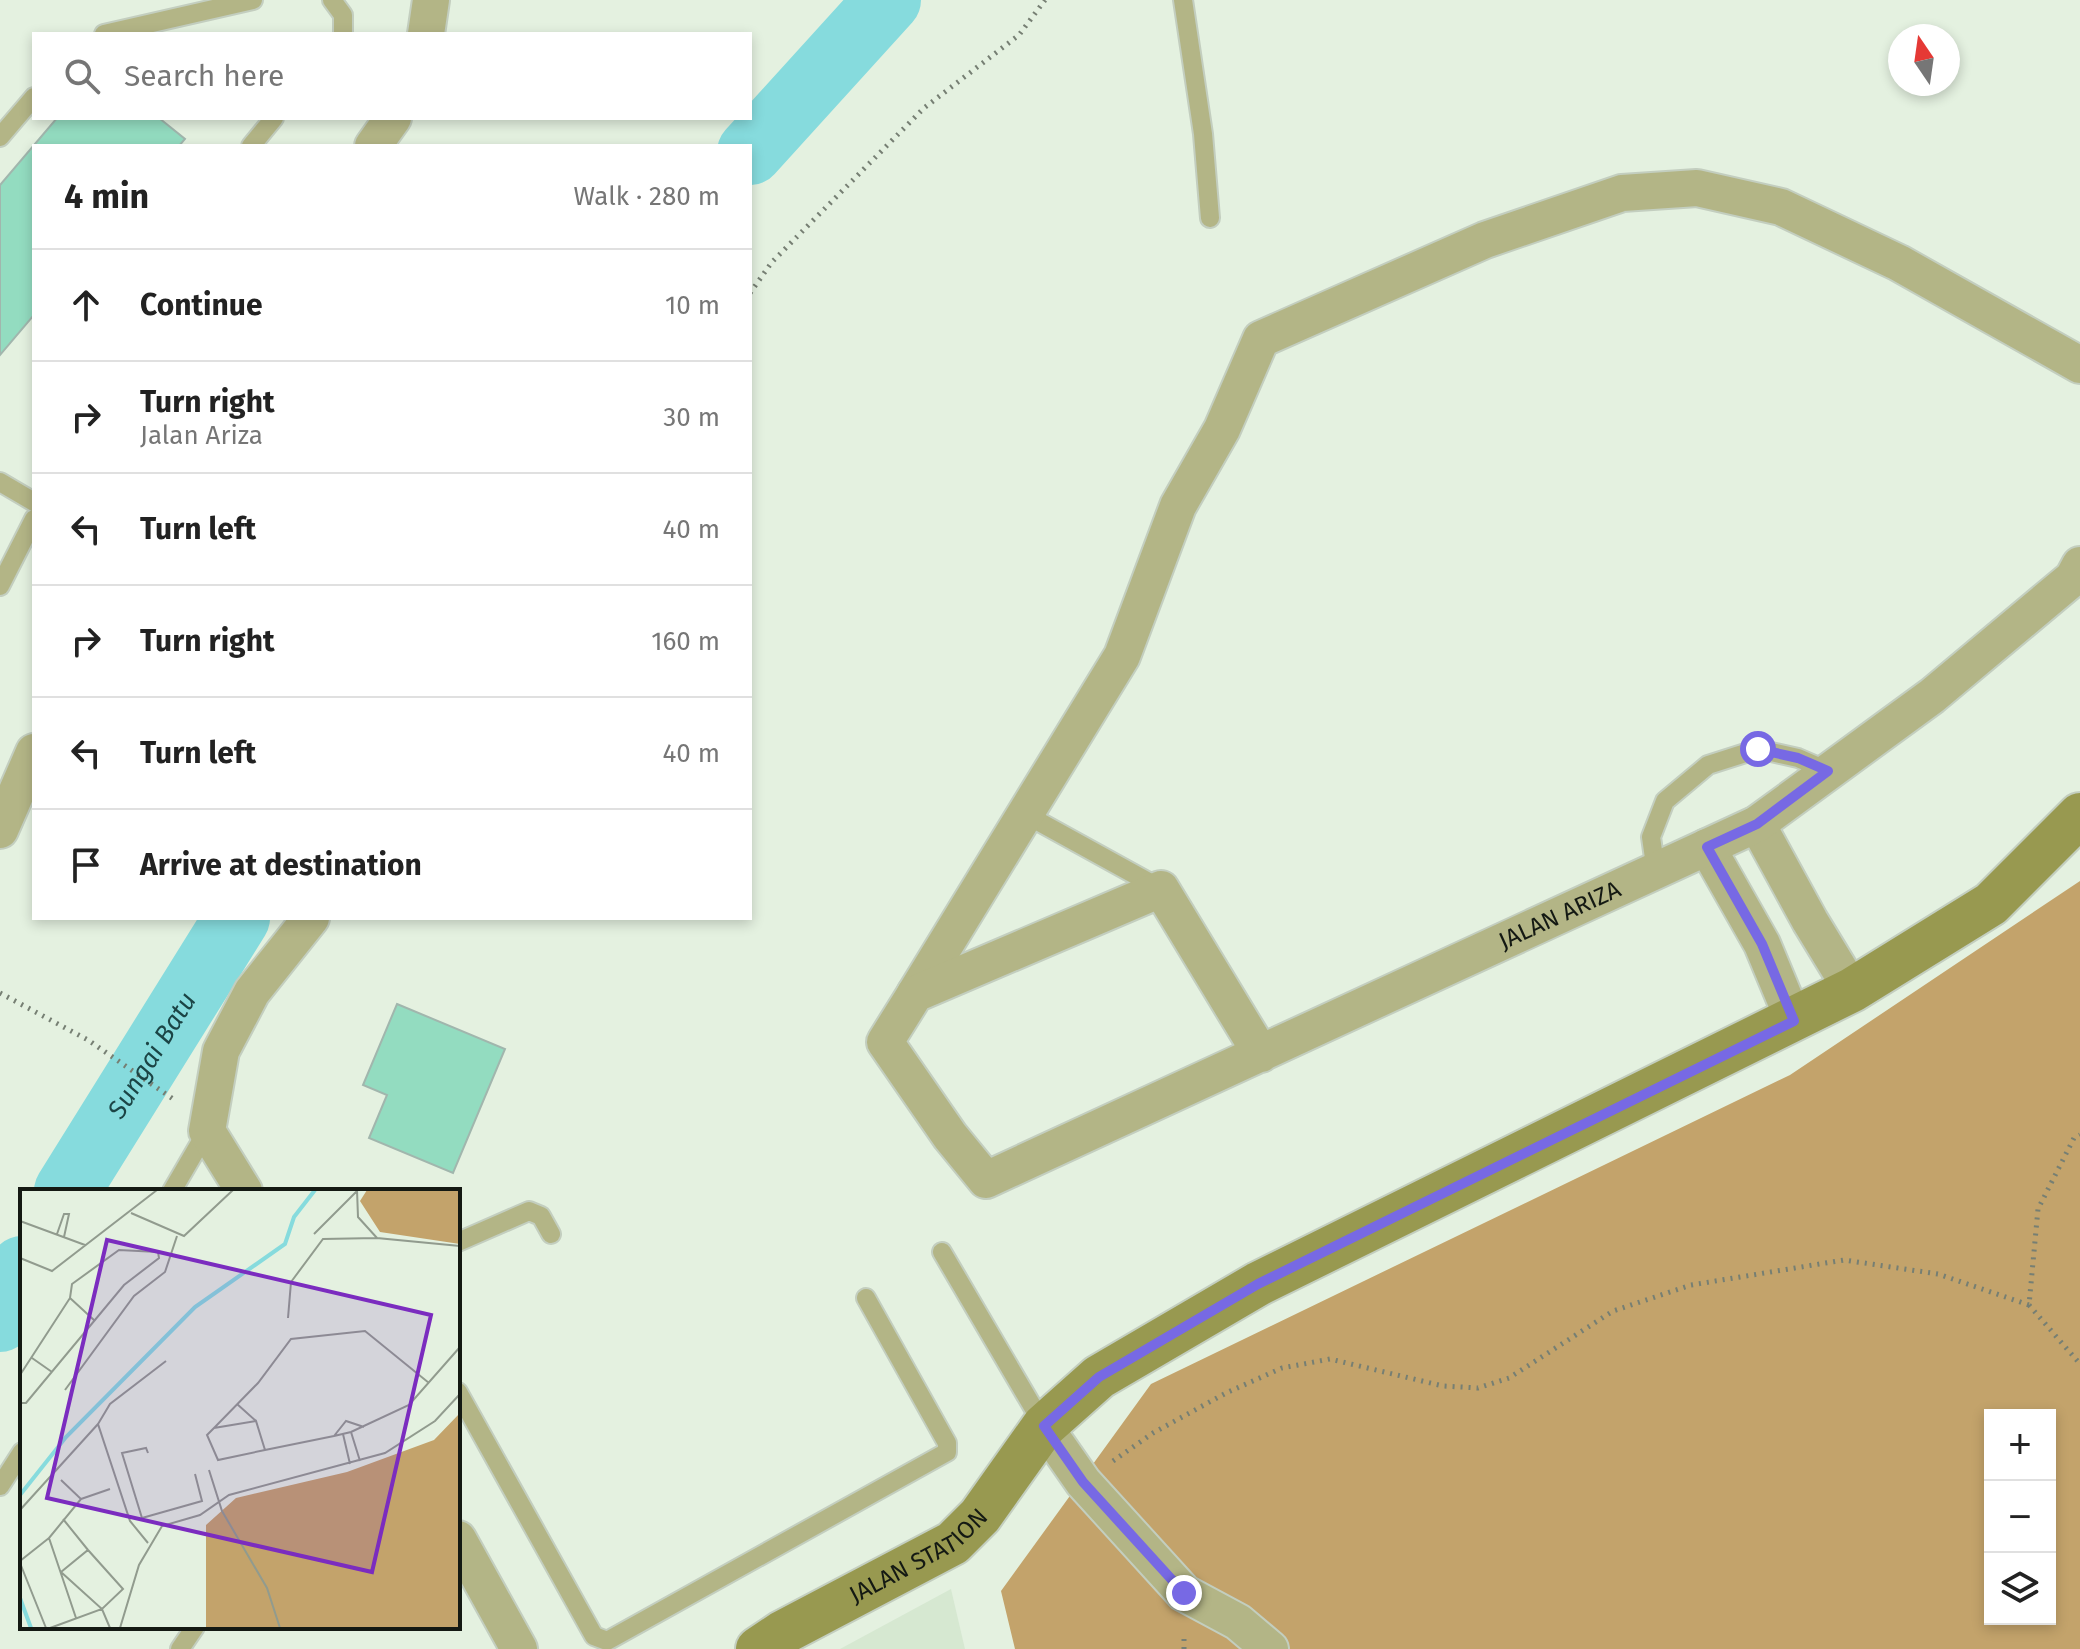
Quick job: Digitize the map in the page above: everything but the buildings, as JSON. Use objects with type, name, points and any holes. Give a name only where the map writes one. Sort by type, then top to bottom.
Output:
[{"type":"street","points":[[426,32],[431,0]]},
{"type":"street","points":[[374,144],[392,120]]},
{"type":"street","points":[[915,994],[1122,656],[1178,506],[1222,429],[1261,339],[1485,240],[1622,193],[1697,188],[1781,207],[1899,263],[2080,365]]},
{"type":"street","name":"JALAN ARIZA","points":[[915,994],[885,1042],[950,1136],[986,1180],[1757,824],[1932,696],[2073,578],[2080,565]]},
{"type":"street","points":[[0,830],[32,757]]},
{"type":"street","name":"JALAN STATION","points":[[758,1649],[782,1633],[953,1543],[980,1516],[1044,1426],[1099,1377],[1258,1284],[1852,990],[1991,904],[2080,815]]},
{"type":"street","points":[[1757,824],[1852,990]]},
{"type":"street","points":[[1707,847],[1762,944],[1794,1021]]},
{"type":"street","points":[[915,994],[1161,889],[1261,1054]]},
{"type":"street","points":[[243,1189],[207,1131],[221,1051],[252,992],[309,920]]},
{"type":"street","points":[[1044,1426],[1083,1482],[1184,1593],[1238,1622],[1270,1649]]},
{"type":"street","points":[[460,1543],[519,1649]]},
{"type":"lane","points":[[113,32],[253,0]]},
{"type":"lane","points":[[332,0],[343,15],[343,32]]},
{"type":"lane","points":[[1183,0],[1203,134],[1210,218]]},
{"type":"lane","points":[[0,137],[32,99]]},
{"type":"lane","points":[[253,144],[272,120]]},
{"type":"lane","points":[[0,482],[32,501]]},
{"type":"lane","points":[[0,586],[32,523]]},
{"type":"lane","points":[[1656,872],[1651,837],[1665,801],[1708,765],[1758,749],[1798,758],[1828,771]]},
{"type":"lane","points":[[1025,814],[1161,889]]},
{"type":"lane","points":[[173,1189],[207,1131]]},
{"type":"lane","points":[[460,1241],[529,1211],[541,1216],[551,1234]]},
{"type":"lane","points":[[942,1252],[1044,1426]]},
{"type":"lane","points":[[460,1396],[594,1636],[607,1641],[947,1452],[947,1443],[866,1298]]},
{"type":"lane","points":[[0,1486],[20,1455]]},
{"type":"lane","points":[[180,1649],[194,1629]]},
{"type":"path","points":[[752,290],[772,262],[924,108],[1019,35],[1045,0]]},
{"type":"path","points":[[0,993],[88,1040],[173,1097]]},
{"type":"path","points":[[2029,1305],[2038,1209],[2074,1138],[2080,1135]]},
{"type":"path","points":[[1083,1482],[1153,1433],[1226,1393],[1282,1368],[1330,1359],[1443,1386],[1478,1388],[1509,1378],[1613,1311],[1691,1285],[1844,1260],[1938,1274],[2029,1305],[2080,1364]]},
{"type":"shaded area","points":[[2080,881],[2080,1649],[1015,1649],[1001,1591],[1151,1384],[1790,1075]]},
{"type":"shaded area","points":[[951,1589],[965,1649],[840,1649]]},
{"type":"waterway","name":"Sungai Batu","points":[[752,150],[888,0]]},
{"type":"waterway","name":"Sungai Batu","points":[[68,1189],[236,920]]},
{"type":"waterway","name":"Sungai Batu","points":[[0,1319],[20,1274]]},
{"type":"route","points":[[1184,1593],[1083,1482],[1044,1426],[1099,1377],[1258,1284],[1794,1021],[1762,944],[1707,847],[1757,824],[1828,771],[1798,758],[1758,749]]}]
